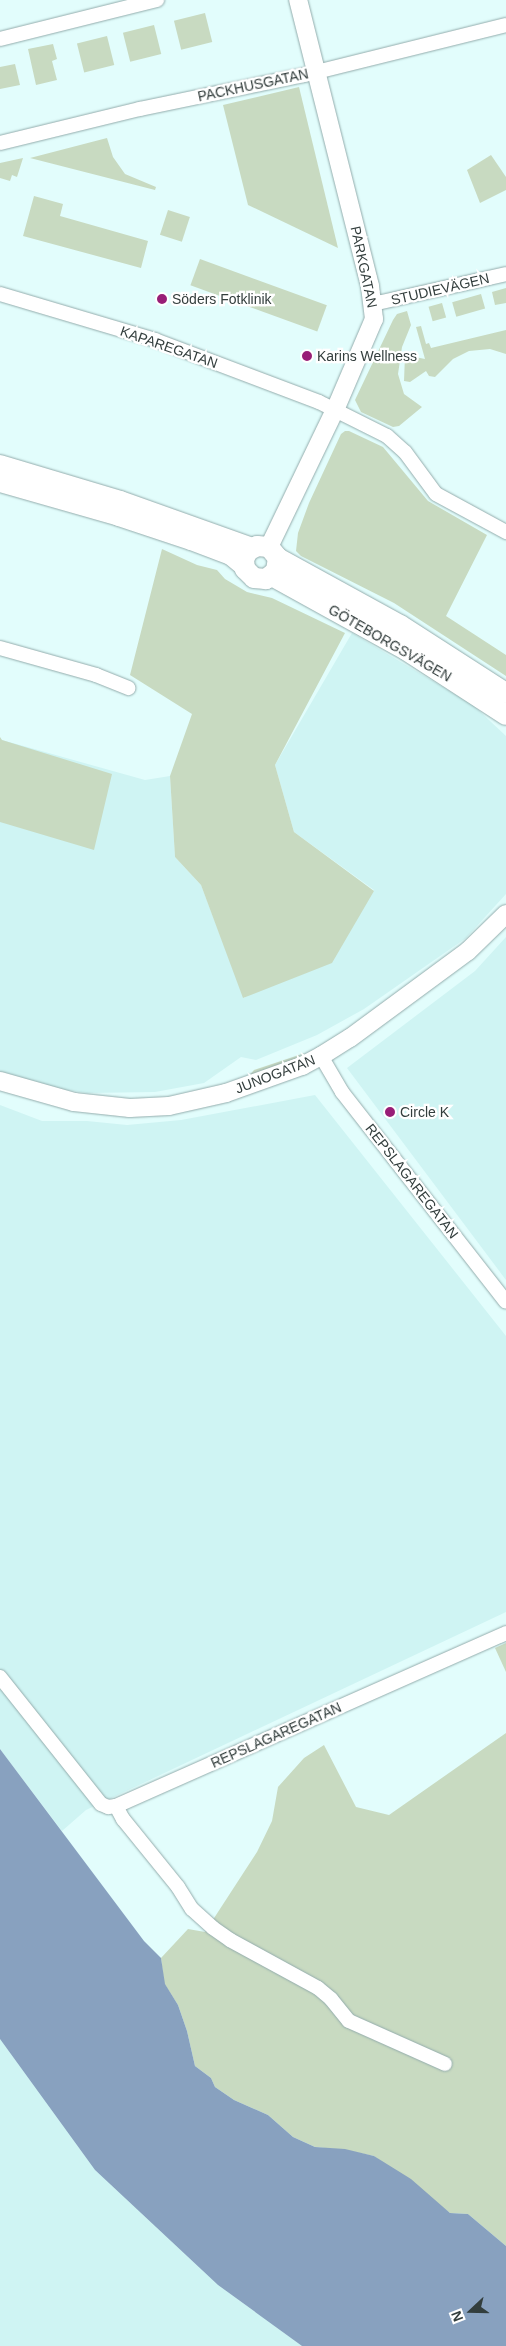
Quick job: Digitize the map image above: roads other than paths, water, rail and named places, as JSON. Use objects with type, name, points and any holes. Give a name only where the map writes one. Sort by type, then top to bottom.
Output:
[{"type":"main road","name":"GÖTEBORGSVÄGEN","points":[[0,465],[120,500],[267,557],[400,625],[506,693]]},
{"type":"main road","name":"GÖTEBORGSVÄGEN","points":[[0,482],[120,516],[191,540],[230,556],[257,579],[267,557]]},
{"type":"main road","points":[[244,566],[246,555],[267,557]]},
{"type":"main road","name":"GÖTEBORGSVÄGEN","points":[[267,557],[506,715]]},
{"type":"street","points":[[0,39],[157,0]]},
{"type":"street","name":"PARKGATAN","points":[[267,557],[335,410],[374,319],[373,304],[298,0]]},
{"type":"street","name":"PACKHUSGATAN","points":[[0,143],[506,25]]},
{"type":"street","name":"STUDIEVÄGEN","points":[[373,304],[506,274]]},
{"type":"street","name":"KAPAREGATAN","points":[[0,294],[155,340],[335,410],[387,436],[397,444],[436,494],[506,532]]},
{"type":"street","points":[[0,648],[96,675],[129,688]]},
{"type":"street","name":"JUNOGATAN","points":[[0,1081],[74,1102],[130,1108],[169,1106],[234,1090],[321,1056],[350,1038],[468,951],[506,914]]},
{"type":"street","name":"REPSLAGAREGATAN","points":[[321,1056],[342,1092],[506,1302]]},
{"type":"street","name":"REPSLAGAREGATAN","points":[[116,1806],[506,1633]]},
{"type":"street","points":[[0,1677],[101,1804],[108,1807],[116,1806],[178,1887],[192,1909],[213,1928],[230,1940],[318,1988],[331,1999],[349,2020],[445,2064]]},
{"type":"place","name":"Söders Fotklinik","points":[[162,299]]},
{"type":"place","name":"Karins Wellness","points":[[307,356]]},
{"type":"place","name":"Circle K","points":[[390,1112]]}]
